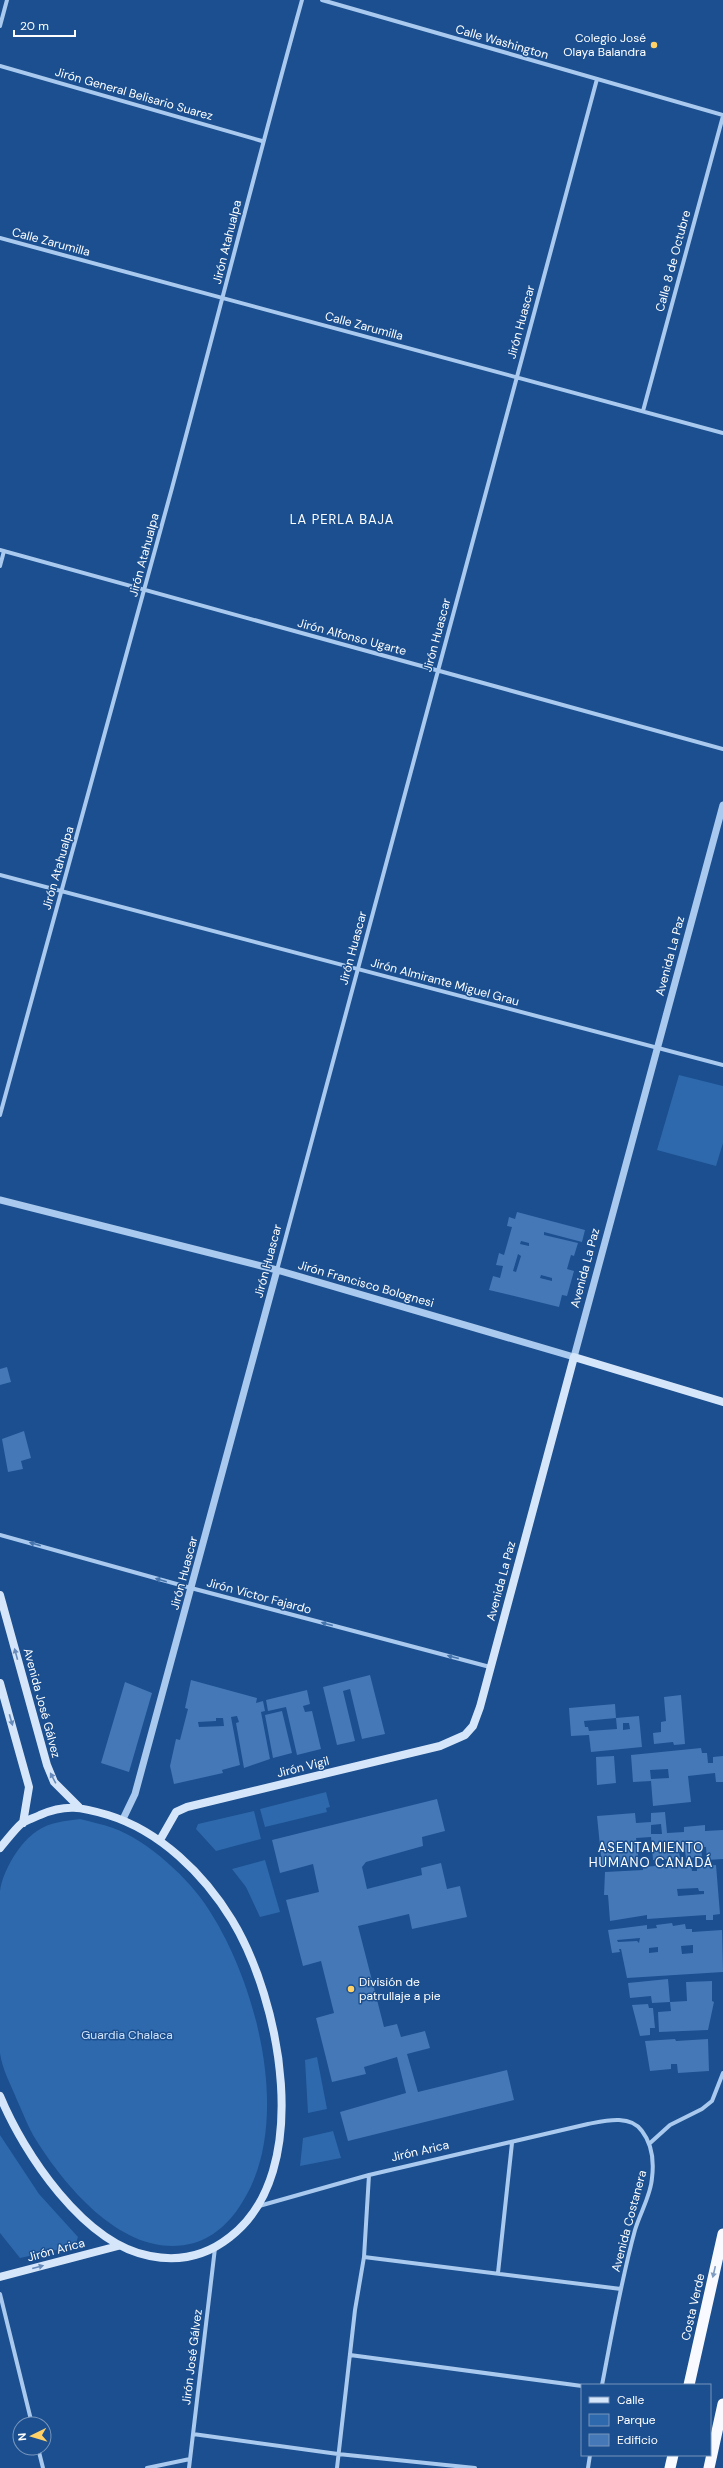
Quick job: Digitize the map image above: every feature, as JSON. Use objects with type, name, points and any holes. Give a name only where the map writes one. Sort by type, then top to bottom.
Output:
[{"type":"highway","name":"Costa Verde","points":[[689,2384],[723,2234]]},
{"type":"highway","points":[[709,2468],[723,2404]]},
{"type":"highway","points":[[670,2468],[673,2456]]},
{"type":"main road","name":"Jirón Francisco Bolognesi","points":[[574,1357],[723,1402]]},
{"type":"main road","name":"Avenida La Paz","points":[[465,1735],[473,1726],[574,1357]]},
{"type":"main road","name":"Avenida José Gálvez","points":[[0,1595],[47,1765],[54,1782],[79,1807]]},
{"type":"main road","points":[[0,1683],[29,1787],[23,1823]]},
{"type":"main road","name":"Jirón Vigil","points":[[160,1840],[176,1812],[187,1807],[424,1750],[465,1735]]},
{"type":"main road","points":[[0,1848],[23,1823],[55,1809],[79,1807],[123,1820],[160,1840],[206,1884],[231,1919],[249,1955],[272,2028],[280,2071],[282,2112],[280,2142],[273,2174],[259,2206],[240,2229],[215,2248],[189,2258],[162,2259],[142,2255],[118,2246],[93,2227],[50,2180],[28,2149],[9,2117],[0,2096]]},
{"type":"main road","name":"Jirón Arica","points":[[0,2277],[118,2246]]},
{"type":"street","points":[[0,26],[7,0]]},
{"type":"street","name":"Jirón Atahualpa","points":[[0,1114],[144,591],[223,298],[262,141],[302,0]]},
{"type":"street","name":"Calle Washington","points":[[322,0],[723,116]]},
{"type":"street","name":"Jirón General Belisario Suarez","points":[[0,66],[262,141]]},
{"type":"street","name":"Jirón Huascar","points":[[123,1820],[135,1794],[597,79]]},
{"type":"street","name":"Calle 8 de Octubre","points":[[642,411],[723,116]]},
{"type":"street","name":"Calle Zarumilla","points":[[0,238],[723,433]]},
{"type":"street","points":[[0,566],[2,551]]},
{"type":"street","name":"Jirón Alfonso Ugarte","points":[[2,551],[723,749]]},
{"type":"street","name":"Avenida La Paz","points":[[574,1357],[723,805]]},
{"type":"street","name":"Jirón Almirante Miguel Grau","points":[[0,875],[723,1066]]},
{"type":"street","name":"Jirón Francisco Bolognesi","points":[[0,1200],[277,1270],[574,1357]]},
{"type":"street","name":"Jirón Víctor Fajardo","points":[[0,1534],[191,1588],[490,1667]]},
{"type":"street","points":[[648,2144],[670,2125],[702,2109],[712,2101],[723,2073]]},
{"type":"street","name":"Avenida Costanera","points":[[588,2124],[615,2119],[628,2122],[642,2130],[653,2162],[652,2180],[635,2229],[621,2289],[602,2384]]},
{"type":"street","name":"Jirón Arica","points":[[259,2206],[369,2175],[512,2143],[588,2124]]},
{"type":"street","points":[[498,2273],[512,2143]]},
{"type":"street","points":[[337,2468],[350,2355],[364,2257],[369,2175]]},
{"type":"street","name":"Jirón José Gálvez","points":[[189,2468],[215,2248]]},
{"type":"street","points":[[364,2257],[621,2289]]},
{"type":"street","points":[[0,2294],[30,2416]]},
{"type":"street","points":[[350,2355],[581,2386]]},
{"type":"street","points":[[193,2434],[428,2466],[475,2468]]},
{"type":"street","points":[[40,2456],[43,2468]]},
{"type":"street","points":[[588,2468],[590,2456]]},
{"type":"street","points":[[147,2468],[190,2459]]},
{"type":"green space","points":[[679,1075],[723,1086],[723,1143],[716,1166],[657,1150]]},
{"type":"green space","points":[[326,1792],[330,1807],[326,1808],[327,1812],[265,1827],[260,1809]]},
{"type":"green space","points":[[254,1811],[261,1839],[216,1851],[196,1829],[198,1824]]},
{"type":"green space","name":"Guardia Chalaca","points":[[80,1819],[113,1828],[140,1842],[167,1862],[191,1886],[209,1910],[226,1940],[242,1975],[254,2014],[263,2053],[267,2093],[266,2132],[258,2169],[243,2201],[234,2215],[209,2237],[194,2243],[169,2246],[145,2241],[121,2231],[80,2197],[46,2155],[33,2135],[3,2065],[0,2053],[0,1891],[2,1883],[13,1857],[24,1842],[37,1831],[52,1824]]},
{"type":"green space","points":[[265,1860],[280,1912],[260,1917],[246,1887],[232,1869]]},
{"type":"green space","points":[[317,2057],[327,2109],[308,2113],[305,2060]]},
{"type":"green space","points":[[333,2131],[341,2158],[300,2166],[303,2138]]},
{"type":"green space","points":[[0,2135],[39,2194],[78,2237],[75,2246],[20,2258],[0,2233]]},
{"type":"building","points":[[517,1212],[585,1230],[582,1242],[544,1232],[544,1235],[578,1243],[574,1256],[571,1255],[567,1269],[574,1271],[567,1296],[562,1295],[559,1307],[489,1290],[493,1276],[500,1278],[503,1266],[496,1265],[499,1253],[504,1255],[512,1227],[507,1226],[509,1217],[515,1219]],"holes":[[[521,1241],[529,1243],[529,1246],[520,1244]],[[518,1254],[521,1256],[516,1272],[513,1271]],[[541,1275],[552,1278],[552,1281],[540,1278]]]},
{"type":"building","points":[[7,1367],[11,1382],[0,1385],[0,1369]]},
{"type":"building","points":[[24,1431],[31,1458],[21,1461],[23,1469],[8,1472],[2,1439]]},
{"type":"building","points":[[370,1675],[385,1734],[362,1739],[350,1689],[343,1691],[355,1741],[337,1745],[323,1687]]},
{"type":"building","points":[[191,1680],[257,1698],[256,1703],[263,1701],[265,1711],[261,1712],[270,1759],[244,1768],[236,1723],[239,1722],[237,1716],[231,1717],[240,1765],[222,1770],[223,1773],[174,1784],[170,1766],[176,1739],[180,1740],[188,1709],[185,1708]],"holes":[[[216,1718],[223,1718],[224,1726],[199,1727],[198,1722],[216,1721]]]},
{"type":"building","points":[[125,1682],[152,1693],[129,1772],[101,1763]]},
{"type":"building","points":[[307,1690],[310,1704],[303,1706],[305,1712],[312,1711],[321,1749],[297,1755],[286,1707],[268,1711],[266,1700]]},
{"type":"building","points":[[681,1695],[685,1744],[674,1745],[673,1742],[654,1744],[653,1733],[661,1732],[661,1722],[666,1721],[664,1697]]},
{"type":"building","points":[[615,1704],[616,1718],[639,1716],[642,1747],[591,1752],[589,1735],[571,1736],[569,1708]],"holes":[[[616,1718],[617,1729],[589,1731],[588,1727],[585,1727],[584,1721]],[[623,1723],[629,1723],[630,1729],[623,1730]]]},
{"type":"building","points":[[282,1711],[292,1753],[273,1758],[265,1715]]},
{"type":"building","points":[[701,1748],[702,1753],[707,1753],[708,1763],[713,1763],[713,1757],[723,1756],[723,1782],[716,1782],[715,1773],[688,1776],[691,1802],[653,1806],[651,1781],[633,1782],[631,1755]],"holes":[[[668,1769],[669,1778],[651,1779],[650,1770]]]},
{"type":"building","points":[[614,1756],[616,1783],[597,1785],[596,1757]]},
{"type":"building","name":"División de patrullaje a pie","points":[[437,1799],[445,1831],[422,1837],[423,1846],[366,1862],[362,1867],[367,1889],[422,1875],[421,1868],[441,1863],[447,1889],[460,1886],[467,1917],[412,1929],[409,1914],[358,1926],[384,2027],[397,2024],[401,2037],[425,2031],[430,2048],[407,2054],[418,2092],[507,2070],[514,2100],[348,2141],[340,2112],[406,2093],[397,2057],[364,2067],[366,2074],[332,2082],[316,2018],[334,2013],[321,1961],[303,1966],[286,1900],[319,1892],[313,1864],[280,1873],[272,1840]]},
{"type":"building","points":[[665,1812],[667,1833],[684,1832],[684,1827],[705,1825],[705,1831],[723,1830],[723,1859],[707,1860],[706,1847],[701,1847],[702,1857],[686,1858],[685,1851],[679,1852],[680,1858],[653,1860],[651,1837],[636,1838],[639,1863],[602,1866],[597,1816],[635,1813],[636,1823],[651,1822],[651,1813]],"holes":[[[661,1824],[662,1834],[651,1834],[651,1825]]]},
{"type":"building","points":[[691,1863],[692,1871],[697,1871],[697,1867],[716,1865],[720,1914],[713,1915],[713,1920],[706,1920],[706,1915],[647,1919],[647,1915],[610,1921],[608,1895],[604,1895],[605,1872],[643,1870],[643,1867]],"holes":[[[698,1888],[699,1891],[704,1891],[704,1894],[678,1896],[677,1889]]]},
{"type":"building","points":[[672,1923],[673,1926],[685,1924],[686,1929],[692,1929],[692,1932],[722,1930],[723,1972],[627,1978],[621,1949],[619,1949],[620,1952],[612,1953],[608,1930],[647,1925],[647,1929],[657,1928],[656,1925]],"holes":[[[640,1938],[639,1943],[637,1941],[618,1942],[617,1940]],[[693,1945],[693,1953],[682,1954],[681,1946]],[[658,1947],[658,1952],[649,1953],[649,1948]]]},
{"type":"building","points":[[668,1979],[670,2002],[652,2003],[651,1996],[630,1998],[628,1983]]},
{"type":"building","points":[[712,1981],[712,2001],[714,2002],[708,2030],[659,2032],[658,2012],[671,2011],[670,2002],[687,2001],[686,1982]]},
{"type":"building","points":[[648,2004],[649,2008],[653,2008],[655,2028],[650,2028],[650,2035],[640,2036],[632,2005]]},
{"type":"building","points":[[675,2039],[676,2041],[708,2039],[709,2071],[678,2073],[677,2064],[671,2064],[671,2069],[650,2071],[645,2041]]},
{"type":"place","name":"Colegio José Olaya Balandra","points":[[654,45]]},
{"type":"place","name":"División de patrullaje a pie","points":[[351,1989]]},
{"type":"district","name":"LA PERLA BAJA","points":[[342,519]]},
{"type":"district","name":"ASENTAMIENTO HUMANO CANADÁ","points":[[651,1854]]}]
